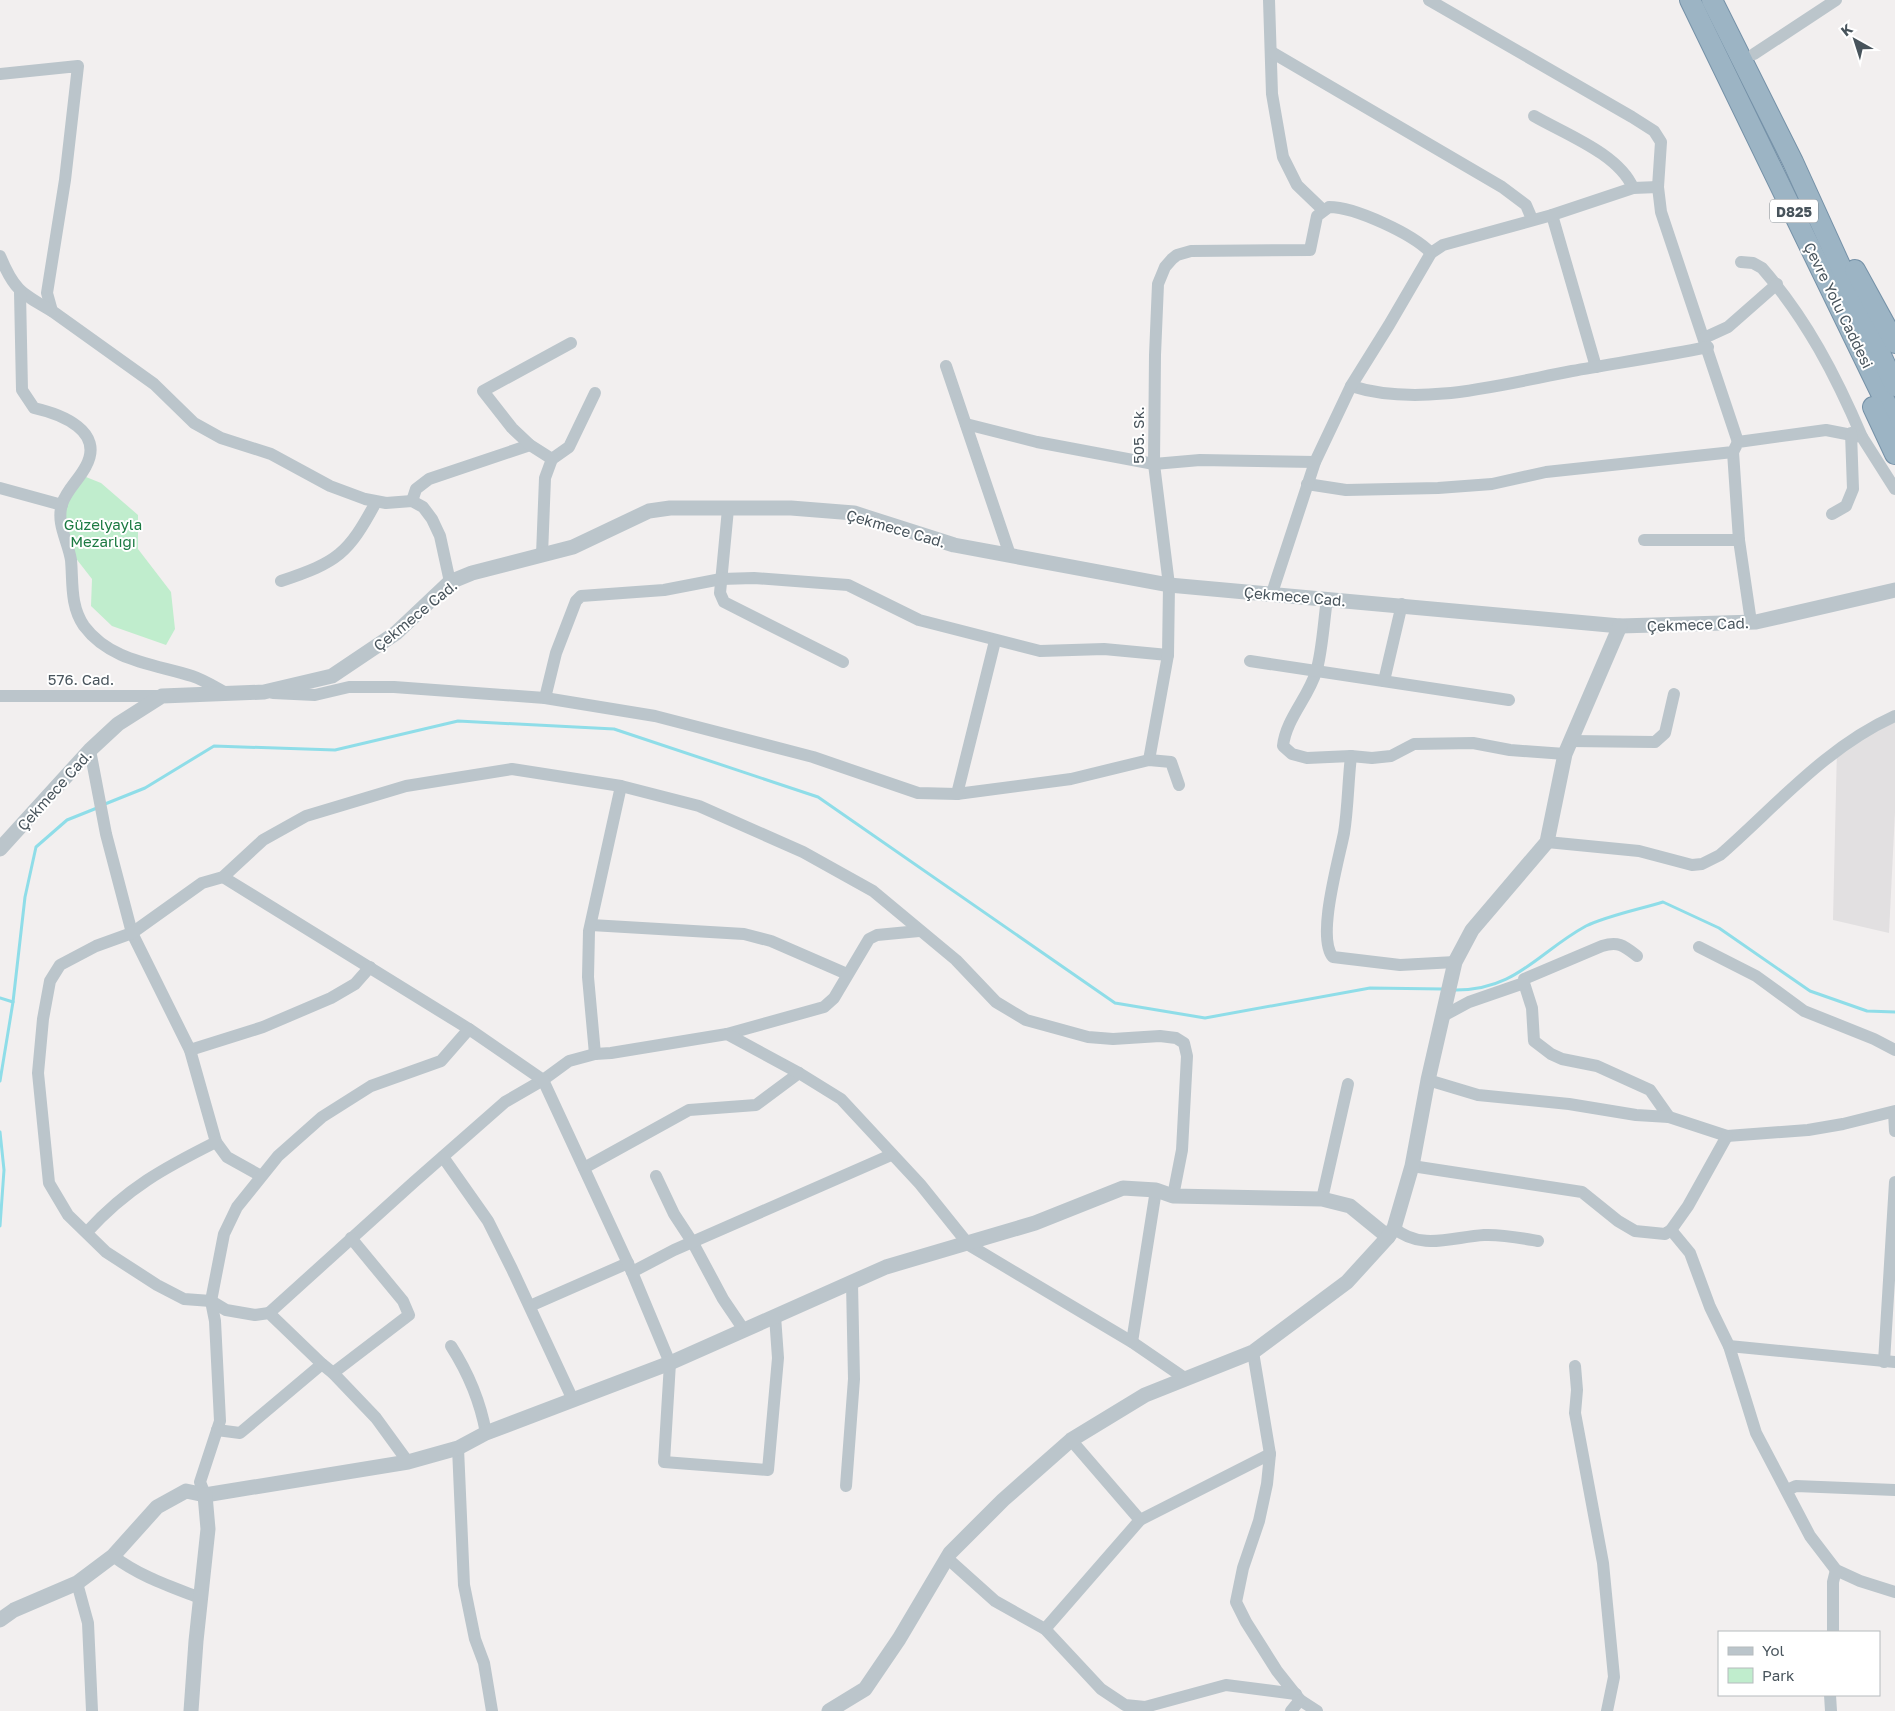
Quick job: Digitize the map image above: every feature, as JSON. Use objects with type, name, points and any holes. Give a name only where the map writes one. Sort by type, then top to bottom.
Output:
[{"type":"highway","name":"Çevre Yolu Caddesi","points":[[1690,0],[1895,422]]},
{"type":"highway","name":"Çevre Yolu Caddesi","points":[[1712,0],[1793,162],[1895,386]]},
{"type":"highway","points":[[1793,162],[1895,343]]},
{"type":"highway","points":[[1787,197],[1848,352],[1895,454]]},
{"type":"street","points":[[1269,0],[1272,94],[1283,157],[1297,185],[1323,210],[1336,207],[1357,214],[1398,231],[1421,244],[1431,253]]},
{"type":"street","points":[[1429,0],[1645,124],[1660,142],[1658,187],[1661,212],[1706,343],[1735,447],[1739,540],[1751,622]]},
{"type":"street","points":[[1754,54],[1836,0]]},
{"type":"street","points":[[1272,53],[1502,187],[1526,205],[1532,219]]},
{"type":"street","points":[[0,74],[78,66],[65,180],[47,293],[52,311]]},
{"type":"street","points":[[1534,116],[1614,162],[1627,175],[1633,188]]},
{"type":"street","points":[[1272,593],[1315,462],[1350,386],[1431,253],[1443,246],[1532,219],[1552,215],[1633,188],[1658,187]]},
{"type":"street","name":"505. Sk.","points":[[1149,760],[1168,655],[1169,585],[1154,464],[1154,355],[1158,284],[1172,259],[1177,255],[1190,251],[1310,250],[1314,224],[1323,210]]},
{"type":"street","points":[[1552,215],[1596,367]]},
{"type":"street","points":[[0,256],[3,267],[12,284],[20,292],[52,311],[154,384],[194,422],[221,438],[271,454],[330,486],[376,502],[412,501],[423,507],[432,519],[440,536],[450,582]]},
{"type":"street","points":[[1741,262],[1753,263],[1762,268],[1777,284],[1805,323],[1840,386],[1857,435],[1895,489]]},
{"type":"street","points":[[1350,386],[1381,393],[1422,395],[1495,386],[1596,367],[1706,343],[1728,327],[1777,284]]},
{"type":"street","points":[[20,292],[22,390],[34,408],[55,412],[85,431],[92,446],[91,456],[86,468],[70,487],[62,505],[60,518],[70,558],[74,601],[84,625],[105,646],[128,659],[194,677],[226,693]]},
{"type":"street","points":[[552,459],[530,445],[483,391],[572,343]]},
{"type":"street","points":[[946,366],[1010,555]]},
{"type":"street","points":[[542,555],[545,478],[552,459],[569,446],[595,393]]},
{"type":"street","points":[[966,424],[1037,442],[1154,464],[1200,460],[1315,462]]},
{"type":"street","points":[[1307,484],[1346,490],[1438,488],[1492,484],[1546,472],[1735,447],[1826,430],[1857,435]]},
{"type":"street","points":[[1832,514],[1846,506],[1853,489],[1857,435]]},
{"type":"street","points":[[412,501],[416,489],[429,479],[530,445]]},
{"type":"street","points":[[0,488],[62,505]]},
{"type":"street","points":[[281,581],[324,565],[338,557],[358,534],[376,502]]},
{"type":"street","name":"Çekmece Cad.","points":[[0,849],[90,750],[118,724],[162,696],[264,692],[332,676],[396,633],[450,582],[472,573],[573,547],[649,511],[670,508],[791,508],[854,513],[954,545],[1169,585],[1402,604],[1620,626],[1751,622],[1895,590]]},
{"type":"street","points":[[728,509],[720,593],[724,602],[843,662]]},
{"type":"street","points":[[1644,540],[1739,540]]},
{"type":"street","points":[[545,698],[556,653],[576,601],[581,596],[664,590],[721,579],[754,578],[848,585],[919,620],[1040,651],[1104,649],[1168,655]]},
{"type":"street","points":[[1327,599],[1317,670],[1307,696],[1290,721],[1284,734],[1283,746],[1292,754],[1307,758],[1351,756],[1372,758],[1390,756],[1414,744],[1472,742],[1510,750],[1655,742],[1665,734],[1674,694]]},
{"type":"street","points":[[1384,681],[1402,604]]},
{"type":"street","points":[[829,1711],[865,1689],[899,1638],[947,1558],[1003,1500],[1071,1440],[1145,1395],[1253,1352],[1347,1282],[1391,1232],[1412,1166],[1428,1080],[1455,962],[1472,930],[1547,842],[1567,747],[1620,626]]},
{"type":"street","points":[[957,794],[995,641]]},
{"type":"street","points":[[1250,661],[1509,700]]},
{"type":"street","points":[[264,692],[314,696],[349,687],[394,687],[501,693],[545,698],[664,718],[814,757],[918,793],[957,794],[1071,779],[1149,760],[1170,762],[1179,785]]},
{"type":"street","name":"576. Cad.","points":[[0,696],[162,696]]},
{"type":"street","points":[[1547,842],[1630,849],[1692,865],[1702,864],[1720,855],[1831,754],[1853,738],[1895,716]]},
{"type":"street","points":[[90,750],[106,834],[132,933],[190,1050],[191,1060],[216,1142],[227,1157],[261,1176]]},
{"type":"street","points":[[1351,756],[1344,831],[1328,916],[1329,952],[1334,957],[1400,965],[1455,962]]},
{"type":"street","points":[[919,930],[877,935],[869,940],[834,998],[824,1008],[727,1034],[611,1054],[594,1054],[569,1061],[543,1080],[505,1102],[351,1238],[270,1313],[255,1315],[226,1310],[211,1301],[184,1299],[157,1285],[106,1252],[68,1215],[49,1183],[38,1073],[43,1019],[50,981],[60,965],[96,946],[132,933],[202,883],[223,877],[263,840],[306,816],[406,786],[512,769],[621,786],[699,806],[803,852],[873,891],[902,913],[919,930],[956,960],[996,1002],[1026,1020],[1088,1037],[1113,1039],[1160,1036],[1176,1038],[1184,1043],[1187,1056],[1182,1150],[1173,1196]]},
{"type":"street","points":[[594,1054],[588,977],[590,925],[621,786]]},
{"type":"street","points":[[223,877],[470,1029],[543,1080],[630,1267],[670,1362],[664,1462],[768,1470],[778,1358],[775,1316]]},
{"type":"street","points":[[590,925],[744,934],[770,941],[847,974]]},
{"type":"street","points":[[1443,1016],[1469,1002],[1524,983],[1524,980],[1602,946],[1614,943],[1625,947],[1637,956]]},
{"type":"street","points":[[1699,947],[1756,976],[1804,1011],[1874,1039],[1895,1050]]},
{"type":"street","points":[[190,1050],[263,1027],[331,998],[355,984],[370,967]]},
{"type":"street","points":[[1524,983],[1532,1008],[1534,1042],[1550,1054],[1562,1059],[1597,1066],[1650,1090],[1669,1117]]},
{"type":"street","points":[[192,1711],[200,1598],[208,1529],[205,1495],[200,1482],[220,1420],[215,1321],[211,1301],[224,1234],[237,1207],[261,1176],[278,1156],[322,1117],[371,1086],[441,1061],[470,1029]]},
{"type":"street","points":[[727,1034],[799,1073],[841,1099],[920,1184],[969,1244],[1132,1342],[1186,1379]]},
{"type":"street","points":[[584,1168],[630,1140],[689,1110],[756,1105],[799,1073]]},
{"type":"street","points":[[1428,1080],[1478,1095],[1569,1104],[1636,1115],[1669,1117],[1727,1136],[1808,1130],[1895,1111],[1895,1132]]},
{"type":"street","points":[[1322,1199],[1348,1084]]},
{"type":"street","points":[[1412,1166],[1582,1192],[1618,1221],[1635,1231],[1664,1234],[1671,1230],[1688,1206],[1727,1136]]},
{"type":"street","points":[[87,1232],[110,1206],[159,1171],[216,1142]]},
{"type":"street","points":[[530,1306],[693,1243],[892,1155]]},
{"type":"street","points":[[443,1157],[488,1222],[530,1306],[573,1400]]},
{"type":"street","points":[[656,1176],[674,1214],[693,1243],[723,1299],[744,1330]]},
{"type":"street","points":[[1729,1346],[1889,1362],[1895,1182]]},
{"type":"street","points":[[0,1620],[14,1610],[77,1582],[113,1556],[156,1507],[186,1491],[205,1495],[408,1462],[458,1448],[486,1433],[670,1362],[886,1267],[1035,1224],[1123,1188],[1156,1190],[1173,1196],[1322,1199],[1350,1206],[1391,1232],[1425,1242],[1484,1235],[1538,1241]]},
{"type":"street","points":[[1132,1342],[1156,1190]]},
{"type":"street","points":[[1671,1230],[1690,1253],[1710,1307],[1729,1346],[1756,1433],[1810,1536],[1836,1570],[1860,1581],[1895,1592]]},
{"type":"street","points":[[333,1373],[409,1316],[404,1301],[351,1238]]},
{"type":"street","points":[[846,1486],[854,1379],[852,1283]]},
{"type":"street","points":[[270,1313],[333,1373],[376,1418],[408,1462]]},
{"type":"street","points":[[451,1346],[467,1371],[482,1408],[486,1433]]},
{"type":"street","points":[[1253,1352],[1270,1454],[1267,1484],[1258,1521],[1243,1568],[1236,1602],[1271,1662],[1298,1697],[1318,1711]]},
{"type":"street","points":[[217,1430],[240,1433],[322,1364]]},
{"type":"street","points":[[1575,1366],[1577,1390],[1575,1413],[1602,1563],[1614,1677],[1607,1711]]},
{"type":"street","points":[[1071,1440],[1140,1520]]},
{"type":"street","points":[[458,1448],[464,1585],[475,1639],[484,1663],[492,1711]]},
{"type":"street","points":[[1045,1629],[1140,1520],[1270,1454]]},
{"type":"street","points":[[1787,1490],[1796,1486],[1895,1490]]},
{"type":"street","points":[[113,1556],[129,1569],[147,1578],[200,1598]]},
{"type":"street","points":[[947,1558],[995,1601],[1045,1629],[1101,1689],[1125,1705],[1146,1707],[1226,1685],[1298,1697]]},
{"type":"street","points":[[1833,1631],[1833,1582],[1836,1570]]},
{"type":"street","points":[[77,1582],[88,1623],[92,1711]]},
{"type":"street","points":[[1830,1696],[1831,1711]]},
{"type":"street","points":[[1292,1711],[1298,1697]]},
{"type":"shaded area","points":[[1895,719],[1895,812],[1889,933],[1833,920],[1837,748]]},
{"type":"green space","name":"Güzelyayla Mezarlığı","points":[[86,477],[101,483],[138,515],[138,549],[171,592],[175,629],[166,645],[112,626],[91,606],[92,579],[71,552],[60,508]]},
{"type":"waterway","points":[[105,804],[145,788],[214,746],[335,750],[458,721],[614,729],[818,797],[1115,1003],[1205,1018],[1370,988],[1443,989]]},
{"type":"waterway","points":[[0,1081],[13,1002],[25,897],[36,847],[67,820],[97,808]]},
{"type":"waterway","points":[[1454,990],[1476,989],[1494,984],[1525,968],[1569,936],[1594,922],[1663,902],[1719,928],[1810,991],[1867,1011],[1895,1012]]},
{"type":"waterway","points":[[0,998],[13,1002]]},
{"type":"waterway","points":[[0,1132],[4,1170],[0,1226]]}]
